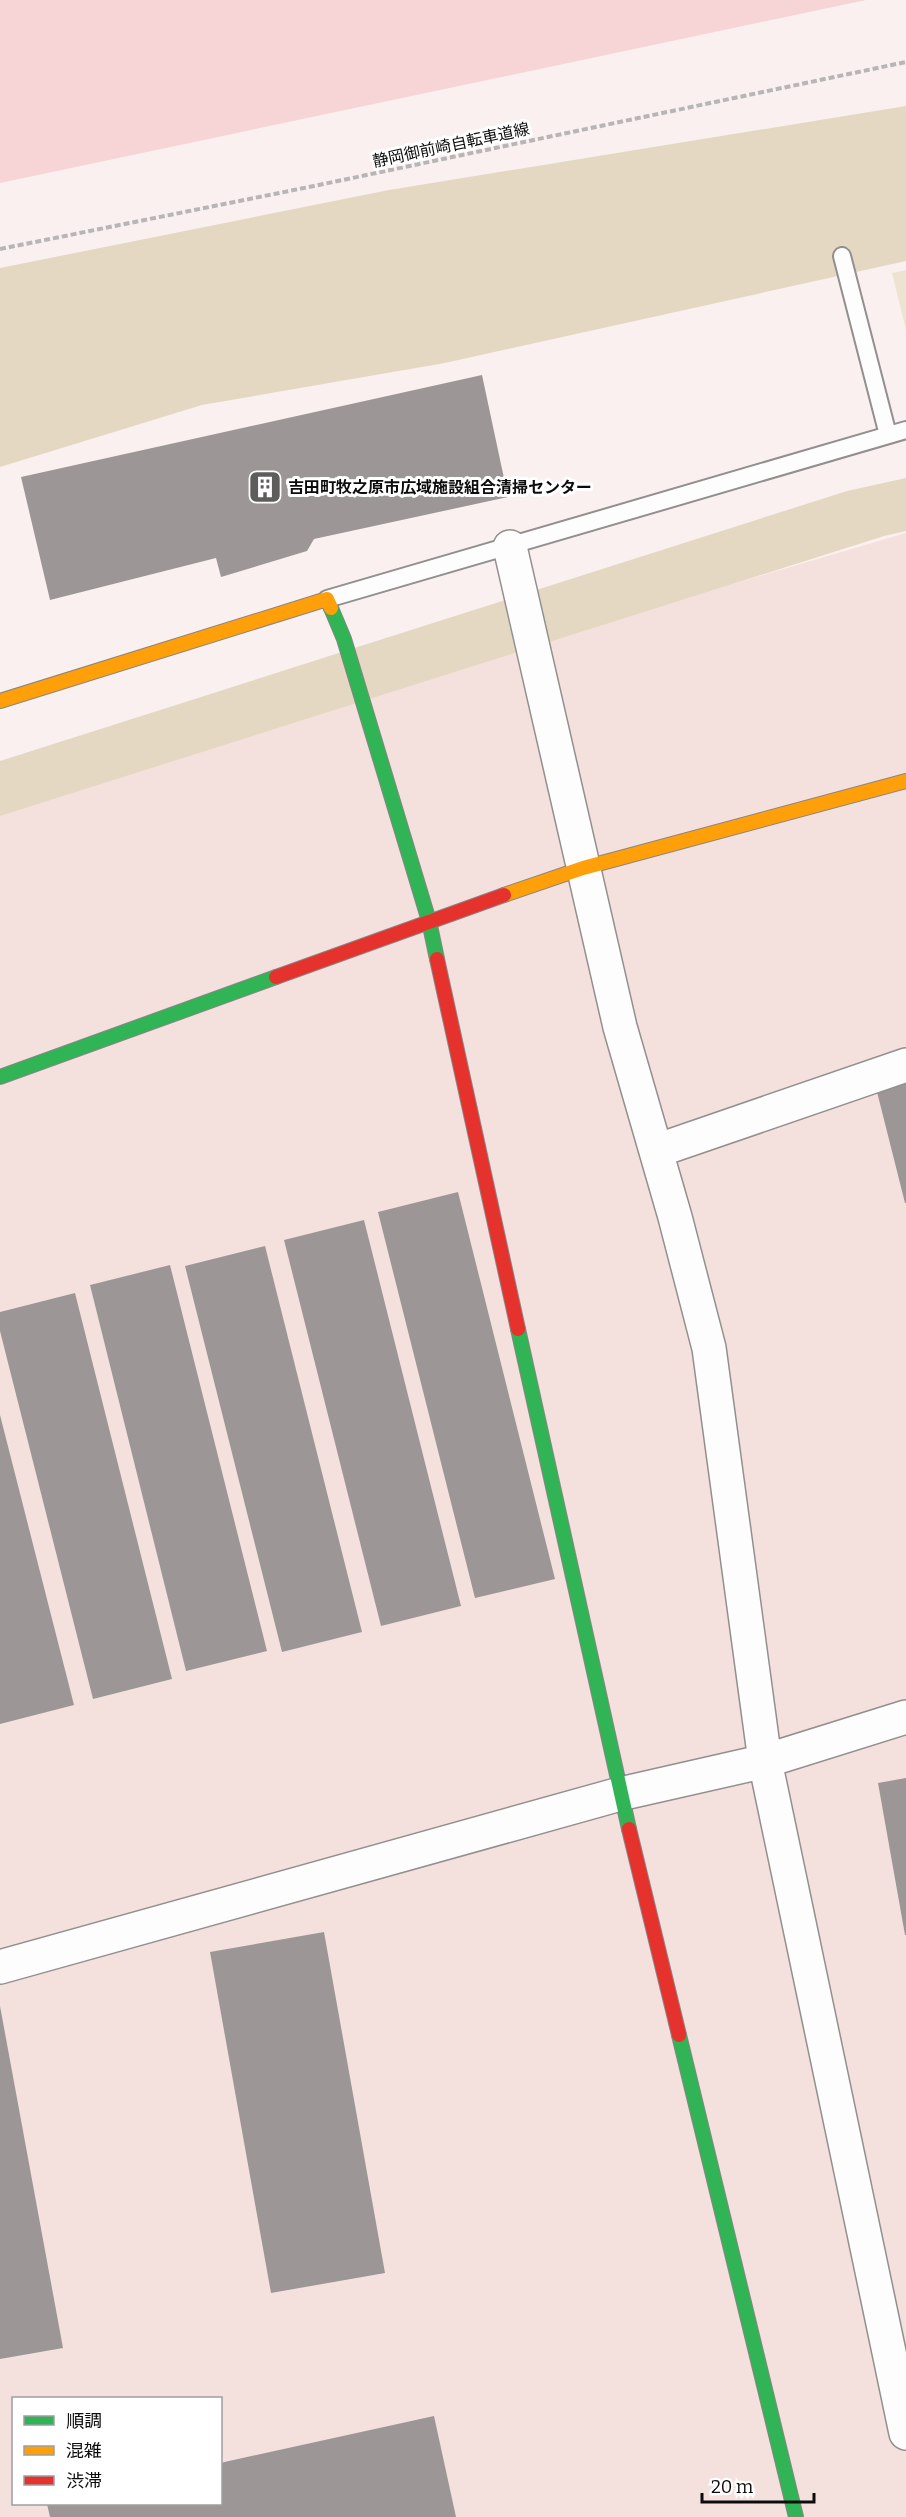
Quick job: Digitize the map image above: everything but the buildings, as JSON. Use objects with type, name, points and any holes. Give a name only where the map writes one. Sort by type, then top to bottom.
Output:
[{"type":"street","points":[[510,547],[620,1027],[709,1348],[765,1761],[906,2433]]},
{"type":"street","points":[[0,701],[327,599],[344,639],[429,921],[620,1794],[796,2517]]},
{"type":"street","points":[[0,1077],[429,921],[583,868],[906,782]]},
{"type":"street","points":[[656,1151],[906,1065]]},
{"type":"street","points":[[0,1967],[620,1794],[765,1761],[906,1717]]},
{"type":"lane","points":[[842,256],[888,435]]},
{"type":"lane","points":[[327,599],[906,430]]},
{"type":"path","name":"静岡御前崎自転車道線","points":[[0,249],[303,189],[906,62]]},
{"type":"shaded area","points":[[906,106],[906,261],[445,363],[202,405],[0,467],[0,268],[389,190]]},
{"type":"shaded area","points":[[906,270],[906,330],[892,273]]},
{"type":"shaded area","points":[[906,478],[906,531],[884,536],[0,816],[0,761],[847,491]]},
{"type":"shaded area","points":[[906,533],[906,2517],[0,2517],[0,809],[361,693]]},
{"type":"sand","points":[[0,0],[866,0],[0,183]]},
{"type":"traffic: fast","points":[[331,608],[344,639],[429,921],[437,959]]},
{"type":"traffic: fast","points":[[0,1077],[276,977]]},
{"type":"traffic: fast","points":[[518,1329],[629,1829]]},
{"type":"traffic: fast","points":[[679,2035],[796,2517]]},
{"type":"traffic: slow","points":[[0,701],[327,599],[331,608]]},
{"type":"traffic: slow","points":[[504,895],[583,868],[906,781]]},
{"type":"traffic: jam","points":[[276,977],[504,895]]},
{"type":"traffic: jam","points":[[437,959],[518,1329]]},
{"type":"traffic: jam","points":[[629,1829],[679,2035]]},
{"type":"place","name":"吉田町牧之原市広域施設組合清掃センター","points":[[265,487]]}]
